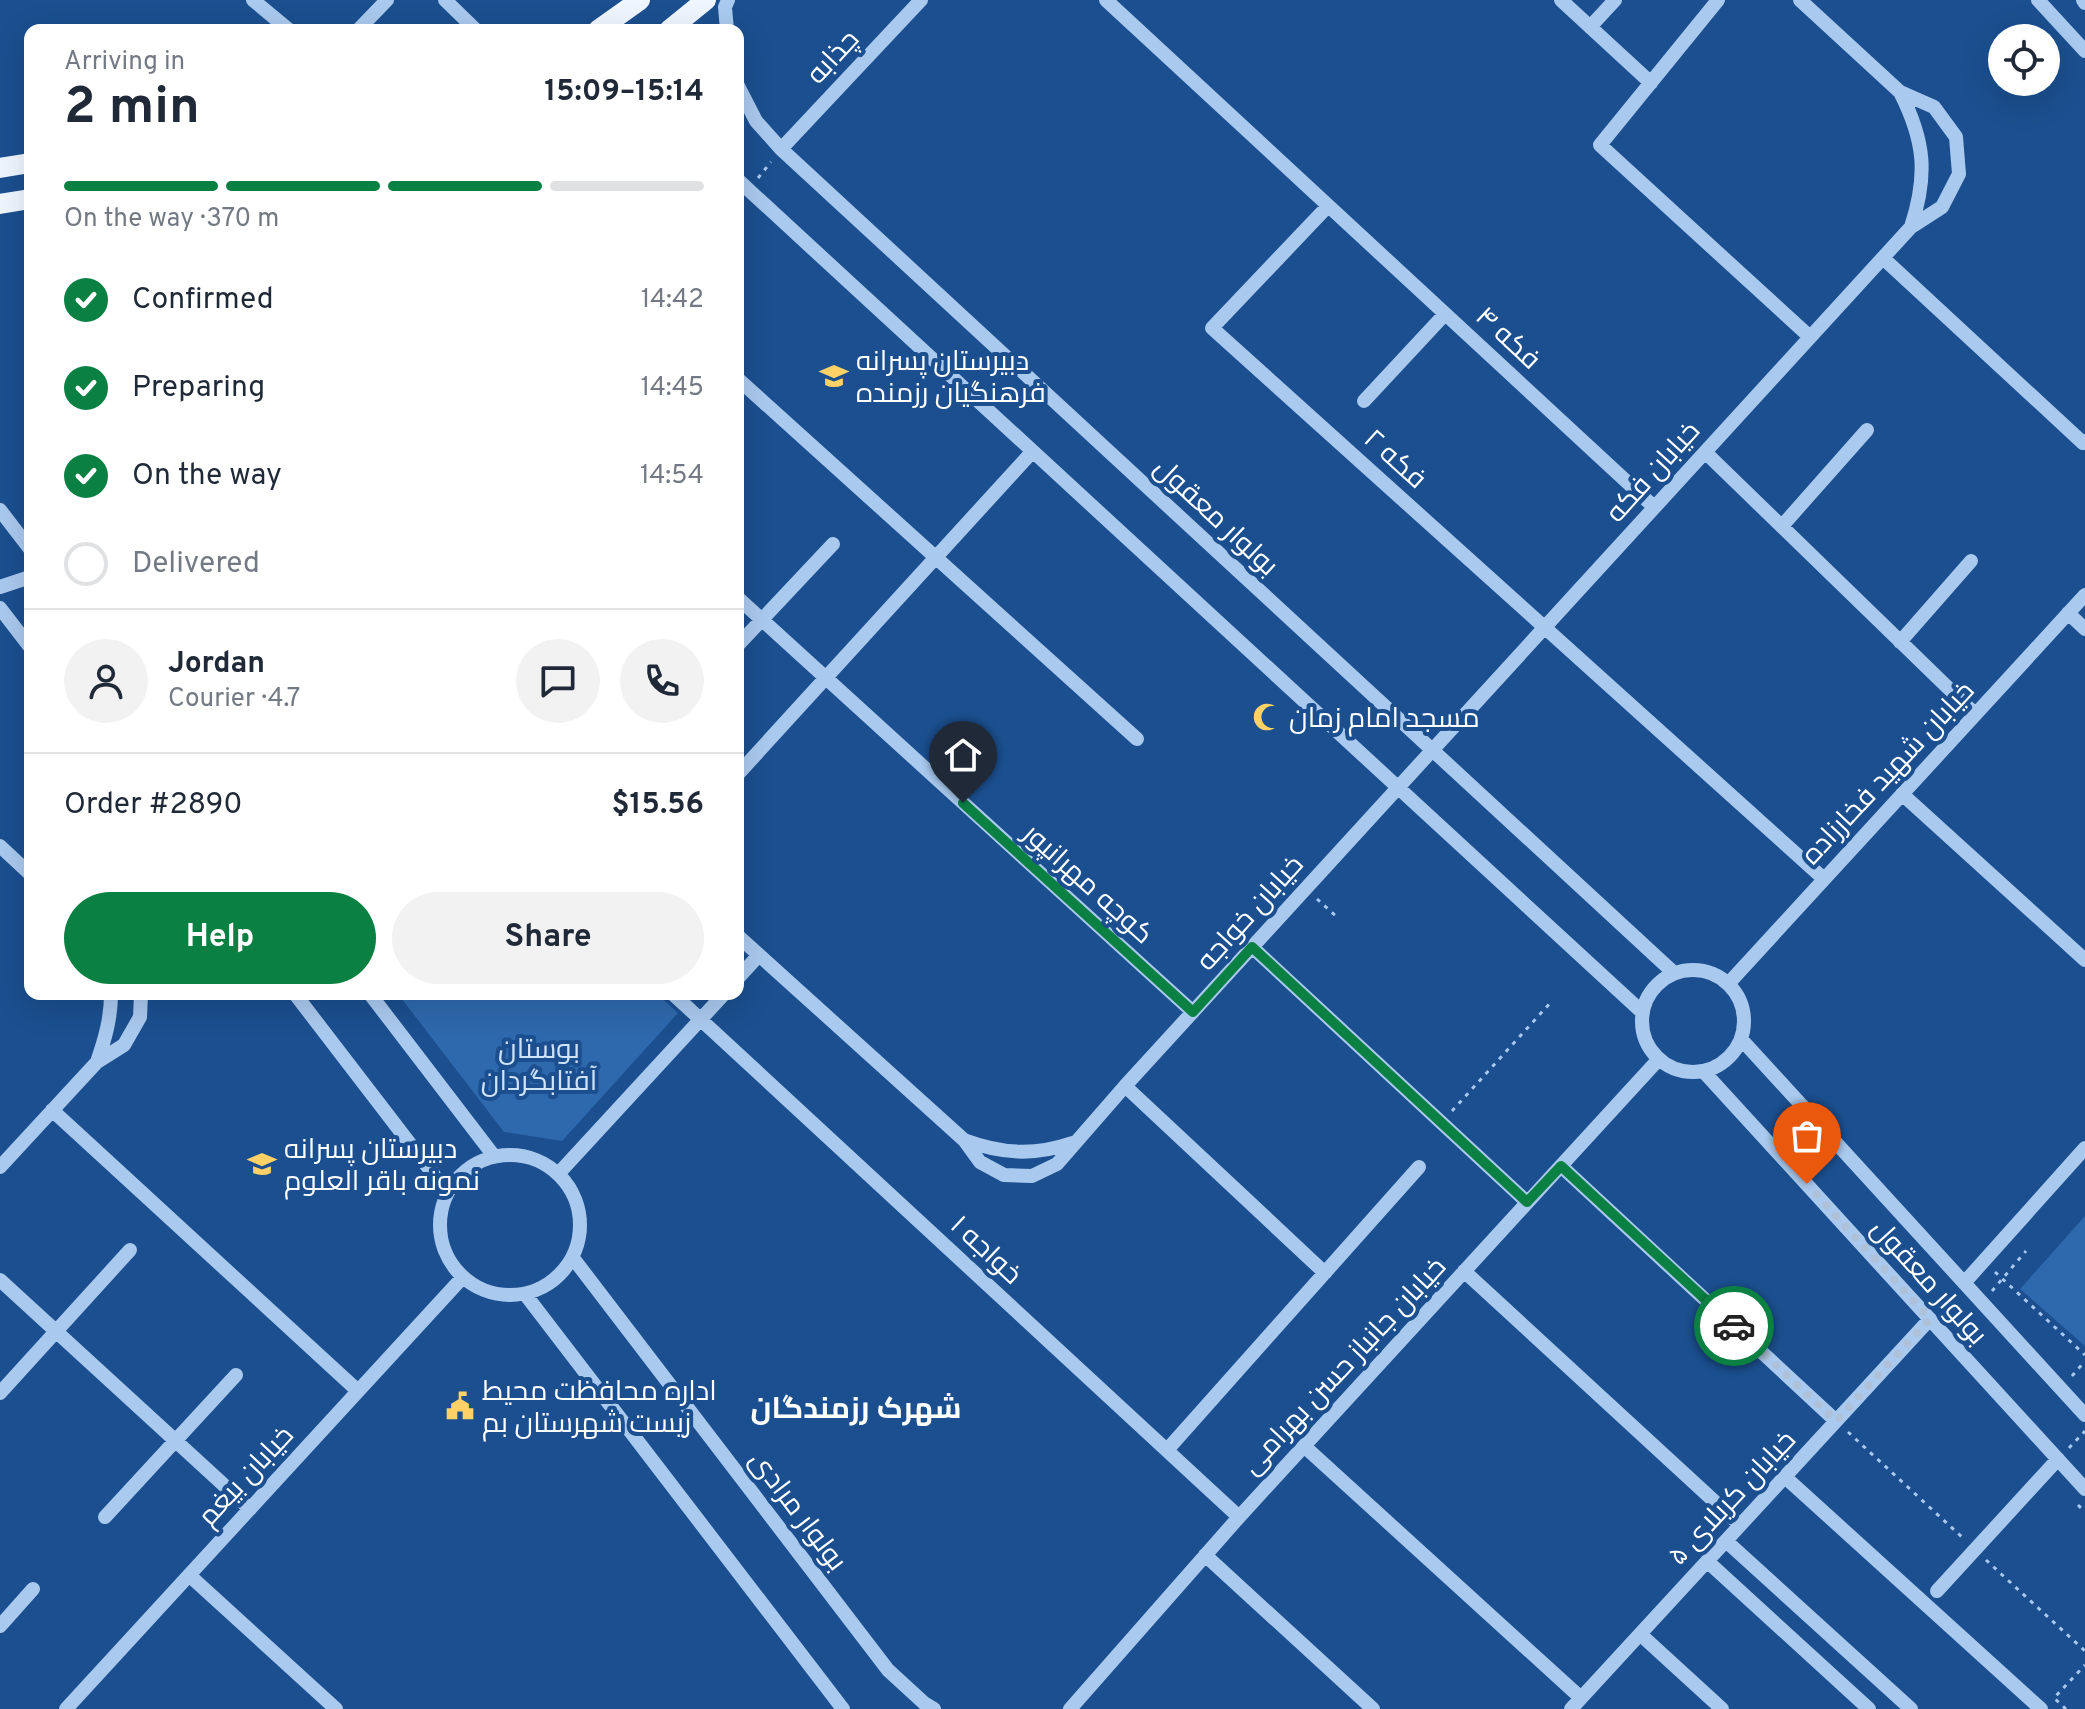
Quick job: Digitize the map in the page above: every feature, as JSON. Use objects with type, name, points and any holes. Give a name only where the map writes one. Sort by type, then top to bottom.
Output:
[{"type":"main road","points":[[606,24],[640,0]]},
{"type":"main road","points":[[676,24],[706,0]]},
{"type":"main road","points":[[0,168],[24,164]]},
{"type":"main road","points":[[0,204],[24,200]]},
{"type":"street","points":[[253,0],[282,24]]},
{"type":"street","points":[[364,24],[387,0]]},
{"type":"street","points":[[445,0],[470,24]]},
{"type":"street","points":[[726,24],[725,7],[728,0]]},
{"type":"street","name":"چذابه","points":[[781,149],[921,0]]},
{"type":"street","name":"فکه ۴","points":[[1106,0],[1654,507]]},
{"type":"street","points":[[1561,0],[1651,83]]},
{"type":"street","points":[[1590,27],[1615,0]]},
{"type":"street","points":[[1718,0],[1600,145],[1810,337]]},
{"type":"street","points":[[1800,0],[1900,92],[1934,107],[1956,137],[1959,174],[1942,207],[1911,227]]},
{"type":"street","points":[[2038,0],[2085,51]]},
{"type":"street","points":[[1900,92],[1913,117],[1921,144],[1923,172],[1920,200],[1911,227]]},
{"type":"street","name":"بولوار معقول","points":[[744,98],[756,121],[781,149],[1674,973]]},
{"type":"street","points":[[744,193],[1032,452],[1642,1012]]},
{"type":"street","name":"فکه ۲","points":[[1328,206],[1212,328],[1824,879]]},
{"type":"street","name":"خیابان فکه","points":[[1431,751],[1911,227]]},
{"type":"street","points":[[1883,258],[2083,443],[2085,441]]},
{"type":"street","points":[[1364,401],[1445,314]]},
{"type":"street","points":[[744,384],[1137,739]]},
{"type":"street","points":[[1782,526],[1867,430]]},
{"type":"street","points":[[744,767],[1032,452]]},
{"type":"street","points":[[1705,452],[1975,714]]},
{"type":"street","points":[[0,510],[24,541]]},
{"type":"street","points":[[744,639],[833,544]]},
{"type":"street","points":[[1900,642],[1971,561]]},
{"type":"street","points":[[0,587],[24,579]]},
{"type":"street","name":"خیابان شهید فخارزاده","points":[[1728,984],[2085,595]]},
{"type":"street","name":"کوچه مهرانپور","points":[[744,604],[1193,1012]]},
{"type":"street","points":[[0,608],[24,639]]},
{"type":"street","points":[[2068,613],[2085,629]]},
{"type":"street","name":"خیابان خواجه","points":[[744,941],[964,1140],[980,1162],[1004,1175],[1032,1176],[1057,1164],[1431,751]]},
{"type":"street","points":[[1902,794],[2085,960]]},
{"type":"street","points":[[0,846],[24,868]]},
{"type":"street","points":[[1252,947],[1527,1202]]},
{"type":"street","points":[[744,971],[759,955]]},
{"type":"street","points":[[1693,970],[1712,973],[1728,984],[1743,1010],[1744,1024],[1736,1051],[1716,1068],[1704,1072],[1688,1073],[1672,1069],[1658,1060],[1647,1046],[1642,1030],[1642,1012],[1653,988],[1674,973],[1693,970]]},
{"type":"street","points":[[97,1062],[106,1038],[111,1000]]},
{"type":"street","points":[[0,1167],[97,1062],[124,1045],[140,1017],[141,1000]]},
{"type":"street","points":[[300,1000],[447,1192]]},
{"type":"street","points":[[375,1000],[494,1156]]},
{"type":"street","name":"خواجه ۱","points":[[679,1000],[1239,1517]]},
{"type":"street","points":[[559,1173],[718,1000]]},
{"type":"street","name":"بولوار معقول","points":[[1741,1039],[2085,1415]]},
{"type":"street","name":"خیابان جانباز حسن بهرامی","points":[[1070,1709],[1239,1517],[1658,1060]]},
{"type":"street","name":"بولوار معقول","points":[[1704,1072],[2085,1489]]},
{"type":"street","points":[[1125,1086],[1325,1273]]},
{"type":"street","points":[[52,1110],[358,1391]]},
{"type":"street","name":"خیابان خواجه","points":[[964,1140],[985,1148],[1030,1153],[1074,1143]]},
{"type":"street","points":[[1964,1283],[2085,1148]]},
{"type":"street","points":[[494,1156],[529,1156],[545,1163],[559,1173],[578,1204],[581,1223],[573,1258],[561,1275],[544,1287],[525,1294],[492,1293],[477,1287],[451,1263],[443,1246],[441,1210],[447,1192],[459,1176],[475,1163],[494,1156]]},
{"type":"street","points":[[1561,1166],[1836,1421]]},
{"type":"street","points":[[1167,1450],[1419,1167]]},
{"type":"street","points":[[0,1393],[130,1250]]},
{"type":"street","name":"بولوار مرادی","points":[[573,1258],[888,1670],[934,1709]]},
{"type":"street","points":[[1464,1271],[1740,1525]]},
{"type":"street","name":"خیابان بیغم","points":[[66,1709],[463,1277]]},
{"type":"street","points":[[0,1280],[250,1509]]},
{"type":"street","points":[[525,1294],[843,1709]]},
{"type":"street","name":"خیابان کربلای ۵","points":[[1576,1704],[1930,1319]]},
{"type":"street","points":[[105,1517],[236,1375]]},
{"type":"street","points":[[1304,1446],[1576,1704]]},
{"type":"street","points":[[1937,1591],[2058,1459]]},
{"type":"street","points":[[1785,1477],[2041,1709]]},
{"type":"street","points":[[1726,1541],[1911,1709]]},
{"type":"street","points":[[1205,1555],[1373,1709]]},
{"type":"street","points":[[1707,1561],[1869,1709]]},
{"type":"street","points":[[189,1575],[336,1709]]},
{"type":"street","points":[[0,1626],[33,1589]]},
{"type":"street","points":[[1640,1634],[1722,1709]]},
{"type":"path","points":[[744,187],[781,149]]},
{"type":"path","points":[[1306,888],[1337,917]]},
{"type":"path","points":[[1451,1112],[1552,1001]]},
{"type":"path","points":[[1990,1293],[2026,1251]]},
{"type":"path","points":[[1984,1261],[2085,1355]]},
{"type":"path","points":[[1930,1319],[1964,1283]]},
{"type":"path","points":[[2069,1379],[2085,1361]]},
{"type":"path","points":[[1836,1421],[2085,1651]]},
{"type":"path","points":[[2058,1459],[2085,1431]]},
{"type":"path","points":[[2066,1709],[2054,1698],[2085,1665]]},
{"type":"green space","name":"بوستان آفتابگردان","points":[[403,1000],[664,1000],[678,1013],[562,1141],[504,1132]]},
{"type":"green space","points":[[2085,1216],[2085,1346],[2020,1289]]},
{"type":"way so far","points":[[1734,1326],[1836,1421],[1930,1319],[1807,1184]]},
{"type":"place","name":"دبیرستان پسرانه فرهنگیان رزمنده","points":[[834,376]]},
{"type":"place","name":"مسجد امام زمان","points":[[1267,717]]},
{"type":"place","name":"دبیرستان پسرانه نمونه باقر العلوم","points":[[262,1164]]},
{"type":"place","name":"اداره محافظت محیط زیست شهرستان بم","points":[[460,1406]]},
{"type":"district","name":"شهرک رزمندگان","points":[[856,1408]]},
{"type":"route","points":[[963,803],[1193,1012],[1252,947],[1527,1202],[1561,1166],[1734,1326]]}]
